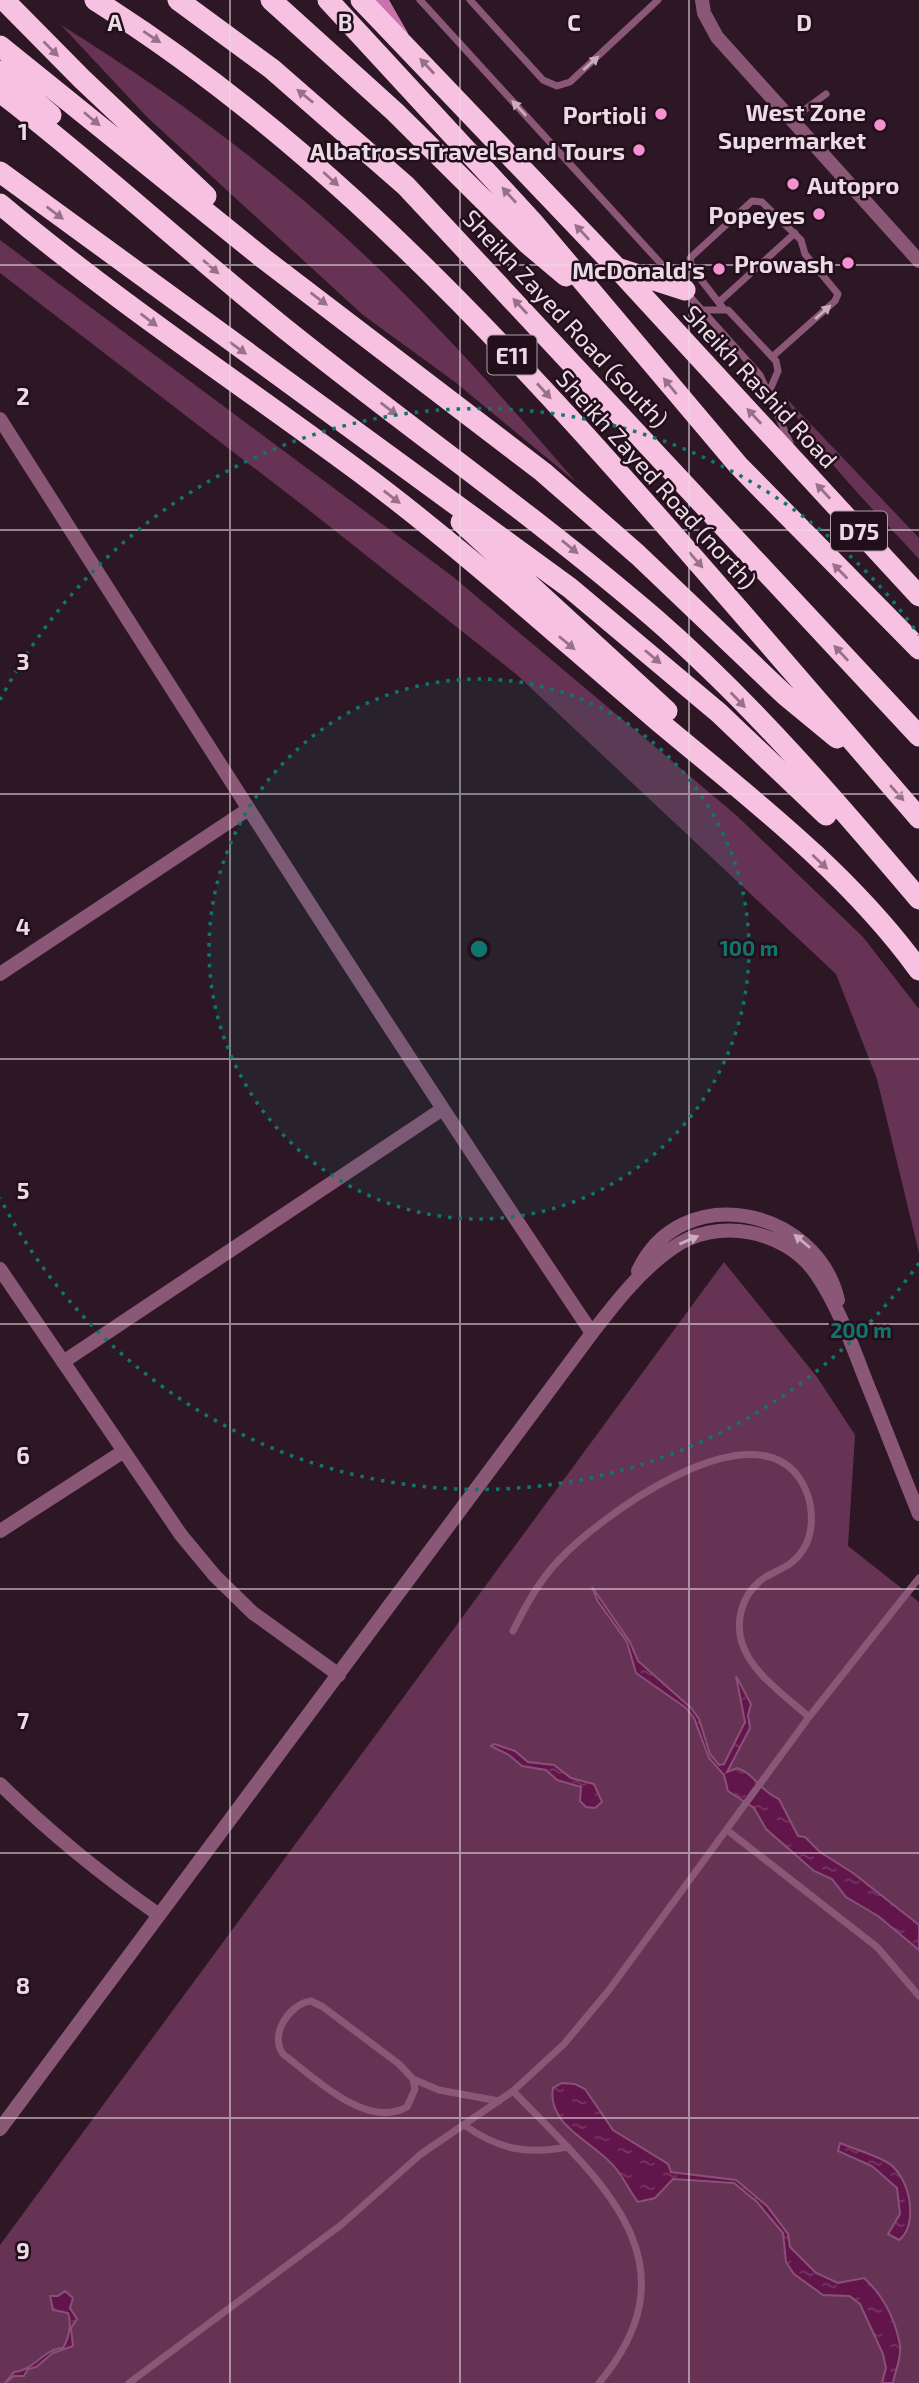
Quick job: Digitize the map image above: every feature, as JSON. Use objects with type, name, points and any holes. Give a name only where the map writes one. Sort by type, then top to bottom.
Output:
[{"type":"highway","points":[[4,0],[82,79],[218,206],[264,259]]},
{"type":"highway","name":"Sheikh Zayed Road (north)","points":[[95,0],[173,52],[268,124],[362,206],[456,297],[635,491],[875,767]]},
{"type":"highway","name":"Sheikh Zayed Road (south)","points":[[178,0],[318,106],[406,186],[919,736]]},
{"type":"highway","points":[[271,0],[405,121],[528,244],[601,302]]},
{"type":"highway","points":[[328,0],[487,171],[738,465],[913,643],[919,659]]},
{"type":"highway","name":"Sheikh Rashid Road","points":[[361,0],[616,267],[919,596]]},
{"type":"highway","points":[[0,46],[264,259],[543,471],[638,555],[786,696],[875,767]]},
{"type":"highway","points":[[0,71],[69,132],[159,223]]},
{"type":"highway","points":[[0,92],[285,329],[535,519],[654,618],[746,708],[919,899]]},
{"type":"highway","points":[[0,172],[383,454],[524,553],[667,668],[802,790],[919,912]]},
{"type":"highway","points":[[0,204],[94,279],[390,496],[770,815],[872,912],[919,970]]},
{"type":"highway","points":[[0,216],[94,279]]},
{"type":"highway","points":[[616,267],[685,290]]},
{"type":"highway","points":[[383,454],[564,614],[720,760],[770,815]]},
{"type":"highway","name":"E11","points":[[875,767],[919,818]]},
{"type":"main road","points":[[381,0],[404,42]]},
{"type":"street","points":[[702,0],[704,13],[717,37],[919,261]]},
{"type":"street","points":[[0,419],[247,810],[442,1110],[592,1333]]},
{"type":"street","points":[[0,449],[13,440]]},
{"type":"street","points":[[0,974],[247,810]]},
{"type":"street","points":[[63,1362],[442,1110]]},
{"type":"street","points":[[0,2129],[634,1280],[650,1252],[668,1234],[691,1222],[716,1215],[742,1215],[768,1220],[791,1231],[811,1248],[826,1269],[836,1290],[843,1322],[919,1514]]},
{"type":"street","points":[[0,1269],[181,1535],[215,1576],[253,1614],[340,1675]]},
{"type":"street","points":[[0,1531],[124,1451]]},
{"type":"street","points":[[0,1784],[65,1845],[159,1915]]},
{"type":"lane","points":[[420,0],[760,375],[800,467]]},
{"type":"lane","points":[[470,0],[544,80],[556,86],[570,82],[658,0]]},
{"type":"lane","points":[[792,120],[826,94]]},
{"type":"lane","points":[[769,392],[778,367],[772,357],[721,305],[692,268],[691,255],[752,201],[768,205],[795,233],[803,244],[805,254],[838,294],[835,301],[772,357]]},
{"type":"lane","points":[[702,310],[721,305],[795,233]]},
{"type":"lane","points":[[513,1631],[526,1604],[558,1561],[605,1519],[704,1464],[729,1455],[767,1455],[784,1463],[797,1476],[811,1510],[811,1529],[805,1547],[793,1561],[761,1580],[749,1593],[741,1609],[739,1626],[742,1644],[751,1660],[809,1717]]},
{"type":"lane","points":[[130,2383],[341,2225],[401,2170],[513,2091],[564,2044],[587,2018],[809,1717],[919,1578]]},
{"type":"lane","points":[[727,1829],[877,1947],[919,1996]]},
{"type":"lane","points":[[413,2079],[415,2089],[407,2107],[390,2113],[368,2109],[346,2100],[283,2054],[278,2043],[279,2031],[297,2006],[311,2001],[318,2003],[399,2064],[413,2079],[439,2090],[499,2101]]},
{"type":"lane","points":[[513,2091],[567,2147],[625,2221],[638,2249],[643,2278],[641,2308],[632,2337],[599,2383]]},
{"type":"lane","points":[[464,2125],[487,2141],[512,2151],[540,2153],[567,2147]]},
{"type":"lane","points":[[146,2383],[148,2372]]},
{"type":"shaded area","points":[[61,25],[154,86],[302,199],[375,265],[445,335],[576,482],[455,382],[363,315],[147,117]]},
{"type":"shaded area","points":[[0,240],[452,576],[736,815],[863,937],[919,1009],[919,1253],[877,1079],[836,974],[516,674],[305,507],[0,273]]},
{"type":"shaded area","points":[[785,397],[919,538],[919,559],[828,459]]},
{"type":"shaded area","points":[[724,1262],[817,1377],[855,1435],[848,1546],[919,1602],[919,2383],[0,2383],[0,2245]]},
{"type":"water","points":[[592,1587],[630,1642],[638,1661],[691,1708],[699,1719],[710,1754],[719,1765],[724,1764],[745,1722],[736,1676],[751,1704],[748,1715],[750,1728],[727,1772],[737,1768],[748,1774],[779,1799],[798,1836],[805,1837],[820,1852],[853,1873],[919,1925],[919,1950],[878,1916],[846,1897],[832,1879],[814,1871],[766,1829],[754,1808],[728,1791],[724,1775],[709,1758],[694,1718],[686,1708],[636,1673],[627,1642],[597,1600]]},
{"type":"water","points":[[494,1744],[515,1751],[528,1762],[554,1765],[571,1778],[594,1784],[602,1802],[595,1808],[586,1807],[580,1801],[581,1787],[557,1780],[546,1770],[522,1766],[509,1755],[491,1746]]},
{"type":"water","points":[[562,2083],[575,2084],[585,2089],[613,2130],[668,2164],[671,2172],[736,2180],[767,2206],[788,2234],[790,2247],[816,2273],[838,2283],[864,2278],[883,2300],[898,2335],[900,2354],[893,2383],[882,2383],[886,2368],[883,2354],[860,2304],[849,2296],[823,2295],[794,2274],[786,2262],[783,2233],[757,2202],[734,2183],[673,2179],[655,2198],[638,2202],[609,2160],[575,2134],[557,2113],[553,2102],[553,2088]]},
{"type":"water","points":[[840,2143],[885,2161],[901,2177],[906,2188],[910,2212],[909,2224],[899,2240],[888,2234],[900,2214],[897,2188],[872,2166],[838,2151]]},
{"type":"water","points":[[65,2291],[73,2298],[70,2308],[77,2319],[71,2328],[73,2346],[53,2353],[36,2367],[28,2369],[24,2376],[14,2376],[5,2383],[14,2372],[21,2371],[50,2352],[63,2348],[69,2330],[68,2313],[53,2310],[50,2296],[58,2296]]},
{"type":"place","name":"Portioli","points":[[661,114]]},
{"type":"place","name":"West Zone Supermarket","points":[[880,125]]},
{"type":"place","name":"Albatross Travels and Tours","points":[[639,150]]},
{"type":"place","name":"Autopro","points":[[793,184]]},
{"type":"place","name":"Popeyes","points":[[819,214]]},
{"type":"place","name":"Prowash","points":[[848,263]]},
{"type":"place","name":"McDonald's","points":[[719,269]]}]
